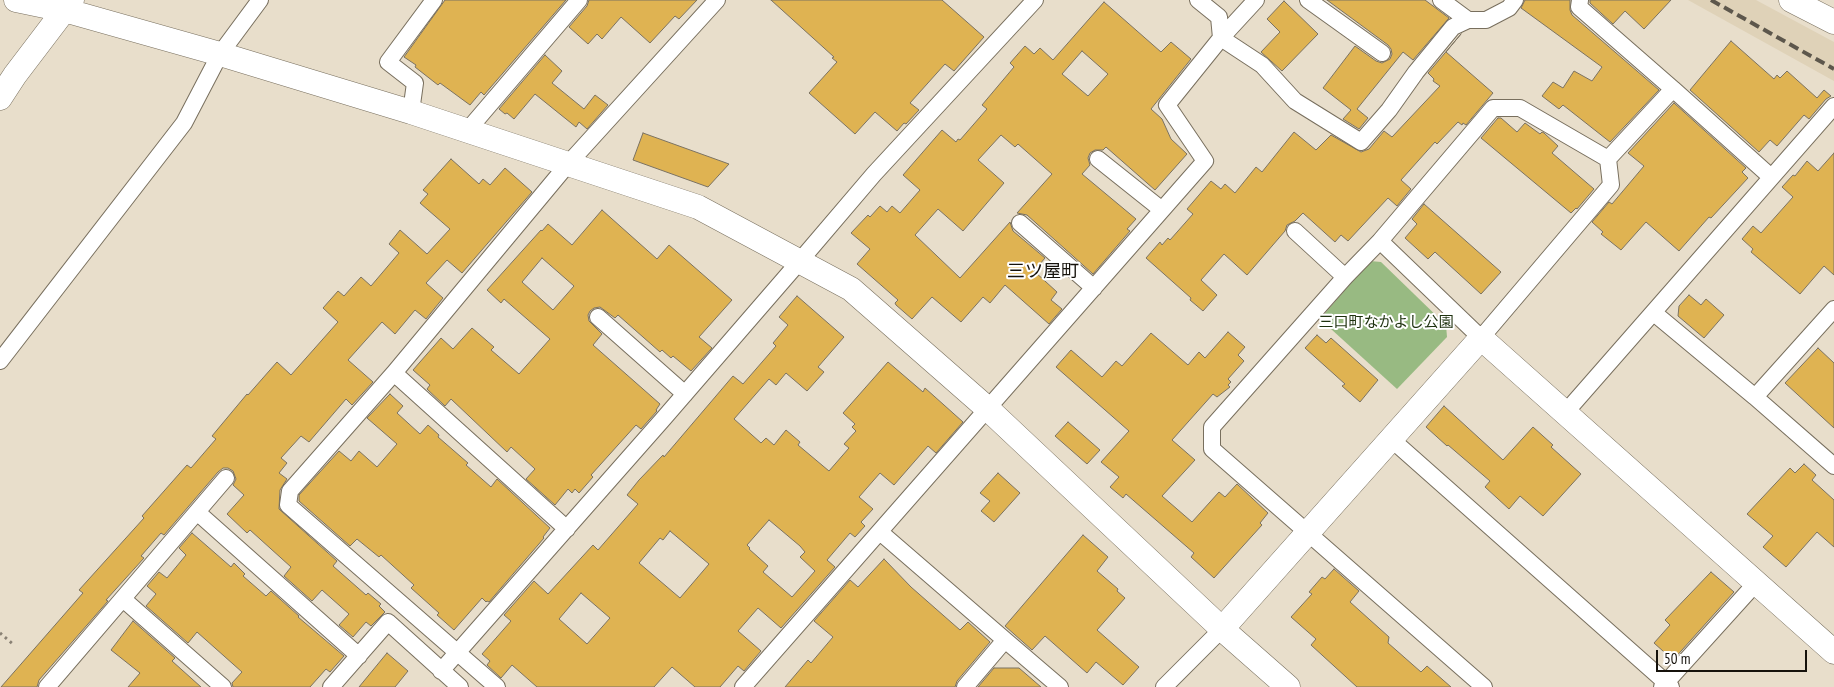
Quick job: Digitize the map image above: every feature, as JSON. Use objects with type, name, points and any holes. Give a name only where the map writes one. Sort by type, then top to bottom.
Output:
[{"type":"street","points":[[16,0],[68,5]]},
{"type":"street","points":[[40,0],[68,5],[220,54],[411,112],[698,207],[851,289],[988,409],[1222,628],[1288,687]]},
{"type":"street","points":[[0,361],[184,123],[220,54],[260,0]]},
{"type":"street","points":[[411,112],[415,83],[388,62],[434,0]]},
{"type":"street","points":[[467,131],[578,0]]},
{"type":"street","points":[[497,687],[288,505],[290,491],[394,373],[568,164],[717,0]]},
{"type":"street","points":[[441,671],[685,394],[874,174],[1034,0]]},
{"type":"street","points":[[1198,0],[1219,17],[1221,38]]},
{"type":"street","points":[[743,687],[1205,161],[1167,106],[1221,38],[1256,0]]},
{"type":"street","points":[[1308,0],[1382,53]]},
{"type":"street","points":[[1441,0],[1468,20]]},
{"type":"street","points":[[1221,38],[1262,65],[1295,101],[1361,142],[1389,110],[1416,72],[1453,27],[1468,20],[1486,20],[1509,8],[1515,0]]},
{"type":"street","points":[[1580,0],[1579,6],[1672,90],[1772,176]]},
{"type":"street","points":[[1792,0],[1834,22]]},
{"type":"street","points":[[0,98],[15,74],[68,5]]},
{"type":"street","points":[[1164,687],[1222,628],[1481,338],[1611,184],[1608,159],[1672,90]]},
{"type":"street","points":[[1565,413],[1834,106]]},
{"type":"street","points":[[1484,687],[1308,531],[1212,449],[1212,427],[1345,277],[1380,241],[1493,108],[1520,108],[1608,159]]},
{"type":"street","points":[[1098,159],[1162,210]]},
{"type":"street","points":[[1020,223],[1094,288]]},
{"type":"street","points":[[1296,231],[1345,277]]},
{"type":"street","points":[[1380,241],[1481,338],[1834,652]]},
{"type":"street","points":[[1755,396],[1834,309]]},
{"type":"street","points":[[1654,313],[1755,396],[1834,466]]},
{"type":"street","points":[[598,317],[685,394]]},
{"type":"street","points":[[394,373],[567,529]]},
{"type":"street","points":[[1390,438],[1666,685],[1756,583]]},
{"type":"street","points":[[47,687],[226,478]]},
{"type":"street","points":[[196,512],[358,656]]},
{"type":"street","points":[[880,532],[1060,687]]},
{"type":"street","points":[[123,599],[223,687]]},
{"type":"street","points":[[332,687],[388,622],[460,687]]},
{"type":"street","points":[[964,687],[1006,640]]},
{"type":"path","points":[[0,633],[14,644]]},
{"type":"shaded area","points":[[1688,0],[1756,0],[1834,42],[1834,81]]},
{"type":"green space","name":"三口町なかよし公園","points":[[1370,261],[1381,262],[1446,325],[1447,337],[1397,389],[1320,319]]},
{"type":"building","points":[[445,0],[566,0],[484,95],[481,92],[470,105],[440,83],[438,85],[404,57]]},
{"type":"building","points":[[589,0],[697,0],[679,19],[675,16],[650,43],[621,17],[602,39],[597,34],[588,44],[569,27],[587,6]]},
{"type":"building","points":[[771,0],[942,0],[984,37],[954,71],[945,64],[910,103],[919,110],[897,131],[875,112],[855,134],[809,93],[837,62],[832,58],[834,57]]},
{"type":"building","points":[[1327,0],[1425,0],[1449,18],[1413,60],[1403,52],[1357,109],[1368,118],[1359,129],[1343,119],[1351,110],[1323,88],[1355,46],[1376,61],[1382,63],[1390,59],[1391,49]]},
{"type":"building","points":[[1525,0],[1570,0],[1572,15],[1659,90],[1610,142],[1563,105],[1559,109],[1542,96],[1553,82],[1563,88],[1574,71],[1592,81],[1602,67],[1521,8]]},
{"type":"building","points":[[1590,0],[1671,0],[1644,29],[1625,11],[1613,24],[1590,3]]},
{"type":"building","points":[[1284,1],[1318,34],[1282,71],[1261,52],[1280,32],[1267,19]]},
{"type":"building","points":[[1104,2],[1161,52],[1171,42],[1191,59],[1151,109],[1162,119],[1171,139],[1187,154],[1155,190],[1106,147],[1103,150],[1095,150],[1090,153],[1088,158],[1090,165],[1082,174],[1136,219],[1127,229],[1130,231],[1093,274],[1027,215],[1017,213],[1052,174],[1018,144],[1015,147],[1001,135],[978,160],[1004,183],[963,231],[938,209],[915,235],[960,278],[1010,222],[1013,231],[1045,258],[1034,271],[1057,292],[1051,300],[1062,309],[1049,324],[1005,285],[990,303],[983,297],[961,322],[932,297],[912,319],[896,305],[895,303],[898,300],[857,264],[870,249],[851,233],[868,215],[870,217],[880,206],[887,212],[892,206],[900,213],[920,190],[903,175],[942,130],[956,142],[958,139],[960,140],[987,109],[982,105],[1014,67],[1010,63],[1025,46],[1034,54],[1040,48],[1053,60]],"holes":[[[1082,51],[1108,74],[1088,96],[1062,74]]]},
{"type":"building","points":[[1461,34],[1446,52],[1493,93],[1466,125],[1458,122],[1437,144],[1435,142],[1401,180],[1411,189],[1397,206],[1388,198],[1348,241],[1341,235],[1335,242],[1303,213],[1295,221],[1287,225],[1285,231],[1247,275],[1224,254],[1201,280],[1217,295],[1203,311],[1146,258],[1160,242],[1162,245],[1168,238],[1170,240],[1193,214],[1187,209],[1211,181],[1221,189],[1225,184],[1235,193],[1256,167],[1262,172],[1294,132],[1316,150],[1331,135],[1361,152],[1369,149],[1384,131],[1392,137],[1440,86],[1433,81],[1434,79],[1428,73]]},
{"type":"building","points":[[1731,41],[1774,79],[1777,75],[1780,78],[1787,71],[1817,98],[1824,90],[1831,96],[1826,99],[1809,119],[1804,115],[1777,146],[1770,140],[1759,152],[1690,90]]},
{"type":"building","points":[[545,55],[562,71],[552,83],[584,109],[595,95],[608,105],[587,129],[579,122],[576,127],[535,94],[514,119],[499,109]]},
{"type":"building","points":[[1674,103],[1746,168],[1742,172],[1748,178],[1711,218],[1709,217],[1679,251],[1646,222],[1621,250],[1601,234],[1603,232],[1592,222],[1609,202],[1612,204],[1644,166],[1628,153]]},
{"type":"building","points":[[1498,118],[1501,118],[1517,132],[1525,123],[1540,134],[1544,133],[1558,146],[1552,153],[1594,189],[1577,209],[1571,213],[1481,138]]},
{"type":"building","points":[[643,133],[729,164],[708,187],[633,160]]},
{"type":"building","points":[[1834,153],[1834,275],[1824,266],[1800,294],[1751,252],[1753,249],[1742,239],[1753,226],[1761,233],[1793,197],[1782,187],[1793,175],[1795,176],[1807,161],[1818,171]]},
{"type":"building","points":[[451,159],[479,184],[483,179],[490,185],[505,168],[532,192],[462,273],[447,260],[426,283],[443,298],[426,319],[415,310],[395,334],[382,322],[348,360],[373,382],[352,405],[346,399],[309,442],[301,436],[281,458],[287,463],[279,473],[287,479],[280,490],[279,509],[337,561],[333,566],[366,595],[368,593],[381,604],[379,606],[385,612],[371,626],[366,622],[353,637],[339,625],[349,614],[322,590],[312,601],[284,576],[291,567],[250,530],[247,533],[227,514],[244,495],[233,485],[236,479],[233,471],[223,468],[164,535],[161,533],[141,556],[144,558],[39,680],[37,687],[1,687],[83,593],[79,590],[144,518],[142,516],[187,465],[191,468],[216,439],[212,436],[247,394],[277,362],[291,375],[338,322],[323,308],[338,291],[344,296],[361,277],[371,286],[399,253],[389,244],[400,230],[427,254],[450,229],[420,203],[428,194],[423,190]]},
{"type":"building","points":[[1424,204],[1501,272],[1481,294],[1435,252],[1428,259],[1405,238],[1417,224],[1412,219]]},
{"type":"building","points":[[602,210],[657,259],[669,245],[732,300],[699,337],[712,348],[691,371],[673,356],[671,358],[662,350],[660,352],[618,315],[615,318],[600,307],[590,311],[588,315],[589,321],[602,334],[593,345],[660,404],[657,411],[641,429],[636,425],[591,475],[593,477],[579,493],[575,489],[572,493],[568,489],[555,505],[526,479],[535,469],[511,447],[507,452],[451,399],[445,406],[427,389],[430,385],[413,370],[441,338],[453,349],[472,328],[494,347],[491,350],[519,374],[550,339],[504,299],[501,303],[487,290],[548,224],[572,245]],"holes":[[[542,258],[574,286],[553,310],[522,282]]]},
{"type":"building","points":[[1689,295],[1701,305],[1706,299],[1724,315],[1704,338],[1678,316],[1679,306]]},
{"type":"building","points":[[797,296],[844,337],[818,367],[824,372],[807,391],[786,373],[776,385],[769,379],[734,419],[761,443],[766,438],[774,445],[786,430],[800,442],[798,445],[829,471],[849,448],[844,444],[856,431],[852,427],[855,424],[843,413],[888,362],[923,392],[925,388],[963,422],[936,453],[928,446],[894,485],[880,473],[859,497],[873,509],[861,522],[865,526],[855,537],[850,533],[827,560],[835,567],[781,628],[758,608],[738,631],[761,651],[744,671],[738,666],[720,687],[695,687],[672,667],[654,687],[537,687],[512,665],[501,678],[487,665],[490,661],[482,654],[511,621],[504,615],[534,581],[548,594],[593,545],[598,550],[638,504],[627,495],[639,480],[663,455],[664,457],[733,376],[743,384],[776,346],[773,343],[788,325],[779,317]],"holes":[[[769,520],[800,546],[805,552],[800,557],[815,571],[792,597],[763,572],[768,566],[747,545]],[[670,531],[709,564],[680,598],[639,563],[660,538],[663,540]],[[581,593],[610,618],[587,644],[559,619]]]},
{"type":"building","points":[[1228,332],[1245,347],[1238,355],[1244,361],[1228,379],[1231,382],[1228,385],[1230,387],[1217,397],[1213,394],[1172,440],[1195,460],[1162,496],[1192,522],[1219,492],[1225,497],[1237,484],[1268,513],[1260,523],[1262,525],[1214,578],[1191,557],[1194,553],[1126,494],[1123,498],[1110,487],[1119,477],[1101,462],[1129,431],[1056,367],[1071,350],[1102,377],[1116,361],[1122,366],[1151,333],[1188,365],[1199,352],[1205,358]]},
{"type":"building","points":[[1317,335],[1326,343],[1331,338],[1378,380],[1360,402],[1342,386],[1345,384],[1305,348]]},
{"type":"building","points":[[1818,348],[1834,363],[1834,428],[1785,383]]},
{"type":"building","points":[[390,394],[403,406],[397,413],[420,434],[428,425],[439,435],[438,437],[468,463],[466,465],[491,487],[497,479],[550,528],[544,538],[489,602],[482,598],[454,630],[437,615],[439,613],[411,588],[414,585],[381,555],[379,557],[357,539],[350,546],[299,501],[299,495],[339,451],[351,461],[359,451],[377,467],[397,444],[367,418]]},
{"type":"building","points":[[1444,406],[1503,460],[1533,427],[1553,445],[1551,447],[1581,474],[1543,516],[1520,496],[1509,509],[1485,487],[1490,481],[1426,427]]},
{"type":"building","points":[[1068,422],[1100,450],[1087,464],[1055,436]]},
{"type":"building","points":[[1804,464],[1816,475],[1812,480],[1834,500],[1834,547],[1817,532],[1786,567],[1763,547],[1773,536],[1747,514],[1790,468],[1795,473]]},
{"type":"building","points":[[998,473],[1020,493],[994,522],[981,511],[990,501],[980,493]]},
{"type":"building","points":[[192,533],[231,567],[234,563],[245,574],[243,576],[266,596],[271,591],[344,656],[330,672],[326,669],[310,687],[233,687],[232,683],[242,672],[197,632],[188,643],[146,606],[156,594],[147,586],[159,572],[167,578],[186,555],[179,548]]},
{"type":"building","points":[[1083,535],[1108,557],[1097,571],[1118,589],[1117,591],[1125,598],[1097,630],[1139,667],[1123,685],[1096,662],[1087,673],[1045,636],[1032,650],[1005,626]]},
{"type":"building","points":[[884,559],[911,587],[960,630],[968,622],[990,642],[957,681],[955,687],[785,687],[808,660],[811,663],[833,637],[814,621],[850,580],[858,587]]},
{"type":"building","points":[[1334,569],[1359,591],[1350,602],[1389,637],[1388,643],[1421,672],[1427,666],[1451,687],[1357,687],[1311,645],[1316,639],[1291,617],[1312,594],[1309,592],[1322,577],[1325,579]]},
{"type":"building","points":[[1711,572],[1734,592],[1673,660],[1654,643],[1670,625],[1665,620]]},
{"type":"building","points":[[133,621],[175,658],[172,661],[201,687],[128,687],[140,673],[111,650]]},
{"type":"building","points":[[387,653],[408,671],[395,687],[359,687]]},
{"type":"building","points":[[994,668],[1019,668],[1041,687],[978,687]]},
{"type":"railway","points":[[1711,0],[1834,69]]},
{"type":"district","name":"三ツ屋町","points":[[1043,272]]}]
